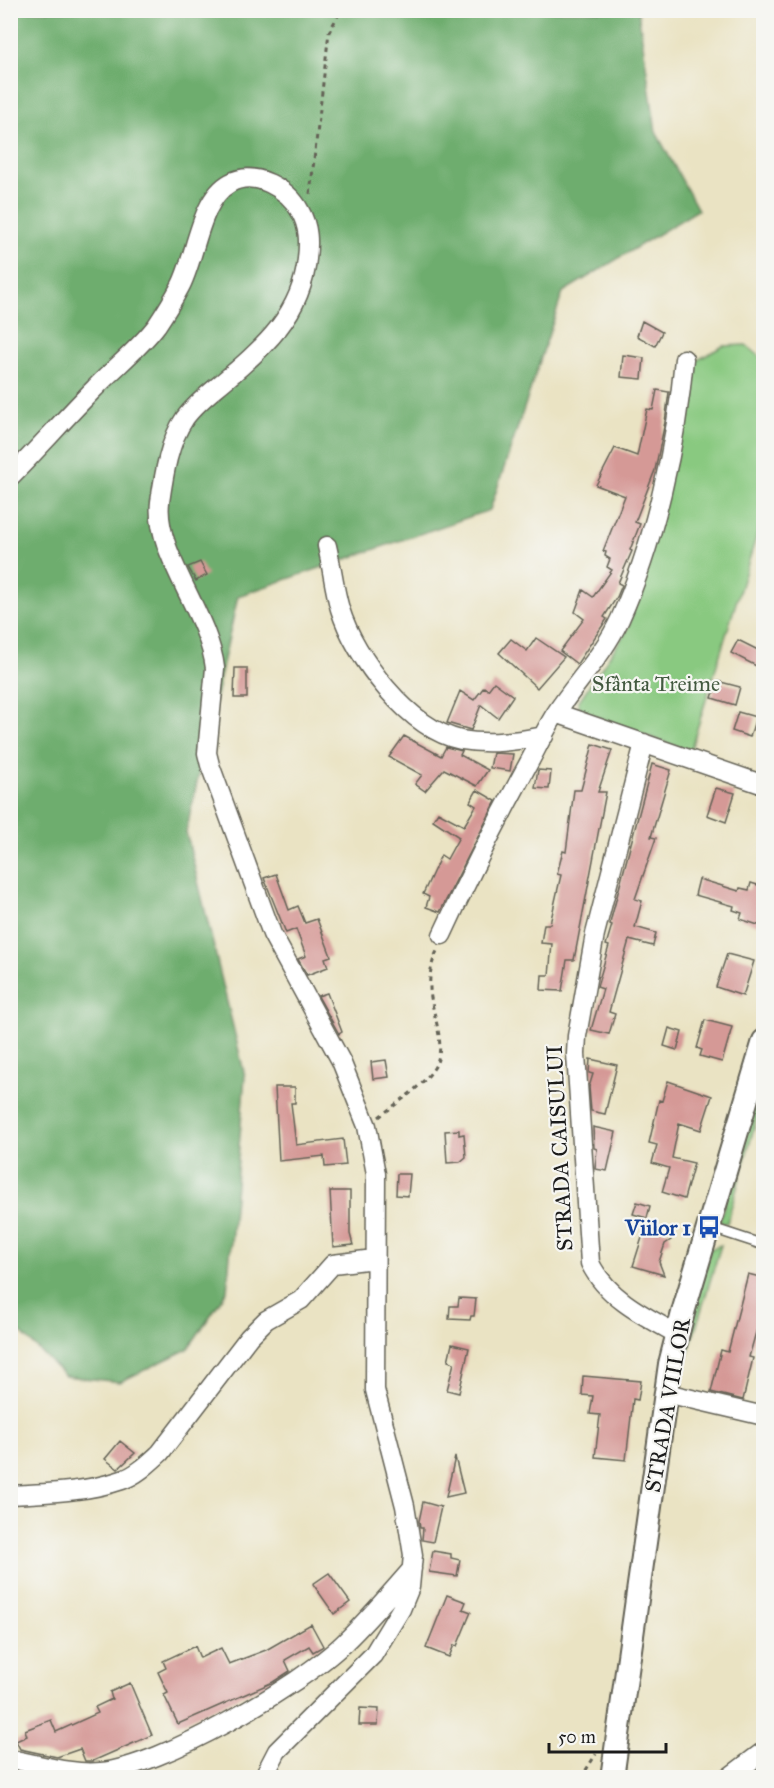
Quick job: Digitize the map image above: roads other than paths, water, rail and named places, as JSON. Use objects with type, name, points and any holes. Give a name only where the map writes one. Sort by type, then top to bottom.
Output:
[{"type":"street","points":[[10,477],[156,326],[182,284],[209,205],[219,191],[231,182],[245,178],[278,187],[299,208],[306,223],[309,245],[306,277],[295,306],[263,349],[196,405],[183,420],[166,465],[160,504],[161,525],[165,543],[187,586],[214,654],[215,668],[207,753],[210,765],[272,934],[341,1061],[367,1126],[376,1174],[375,1390],[405,1506],[413,1568],[401,1609],[373,1655],[321,1710],[277,1751],[263,1778]]},
{"type":"street","points":[[442,935],[481,849],[556,713],[588,672],[619,620],[638,571],[661,489],[681,396],[684,359]]},
{"type":"street","points":[[327,546],[340,610],[357,647],[378,677],[406,709],[431,728],[460,740],[490,742],[544,736]]},
{"type":"street","points":[[556,713],[764,785]]},
{"type":"street","name":"STRADA CAISULUI","points":[[644,743],[595,934],[577,1036],[576,1054],[590,1263],[597,1279],[633,1310],[677,1334]]},
{"type":"street","name":"STRADA VIILOR","points":[[612,1778],[666,1393],[677,1334],[764,1041]]},
{"type":"street","points":[[10,1495],[54,1493],[123,1480],[144,1468],[160,1453],[249,1337],[266,1320],[301,1300],[333,1264],[374,1259]]},
{"type":"street","points":[[666,1393],[764,1416]]},
{"type":"street","points":[[10,1759],[76,1772],[99,1772],[120,1769],[178,1746],[295,1682],[343,1644],[413,1568]]},
{"type":"street","points":[[728,1778],[764,1751]]},
{"type":"lane","points":[[709,1227],[764,1245]]},
{"type":"place","name":"Viilor 1","points":[[709,1227]]},
{"type":"park label","name":"Sfânta Treime","points":[[656,683]]}]
